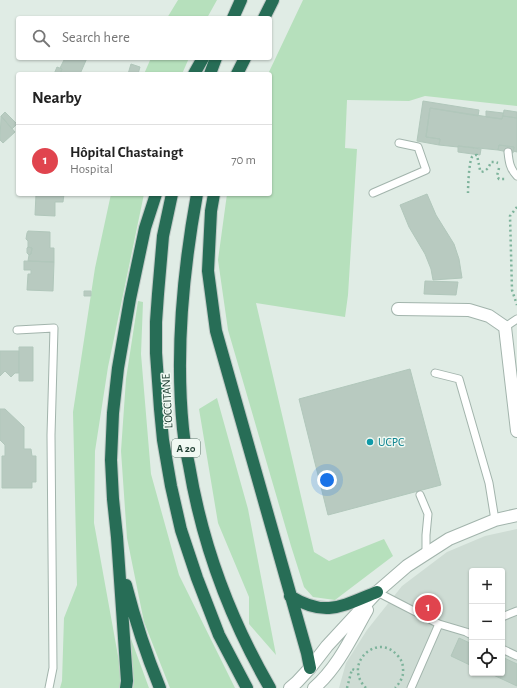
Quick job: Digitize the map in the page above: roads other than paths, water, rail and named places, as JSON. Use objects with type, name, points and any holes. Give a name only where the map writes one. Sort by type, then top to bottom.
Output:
[{"type":"highway","points":[[234,16],[241,0]]},
{"type":"highway","points":[[265,16],[273,0]]},
{"type":"highway","points":[[195,72],[202,60]]},
{"type":"highway","points":[[211,72],[215,60]]},
{"type":"highway","points":[[239,72],[244,60]]},
{"type":"highway","points":[[126,688],[127,681],[111,460],[114,405],[118,368],[130,299],[145,228],[155,196]]},
{"type":"highway","name":"L'OCCITANE","points":[[172,196],[163,236],[156,322],[156,360],[163,440],[181,530],[197,578],[219,635],[247,688]]},
{"type":"highway","name":"L'OCCITANE","points":[[197,196],[183,285],[179,371],[182,430],[192,487],[206,540],[222,589],[246,642],[270,688]]},
{"type":"highway","points":[[214,196],[211,211],[208,270],[216,331],[310,668]]},
{"type":"highway","points":[[117,537],[124,580],[132,611],[142,643],[160,688]]},
{"type":"highway","points":[[290,596],[301,602],[320,608],[335,608],[377,592]]},
{"type":"street","points":[[398,308],[468,310],[489,316],[505,327],[517,431]]},
{"type":"street","points":[[290,688],[310,668],[327,646],[377,592],[407,566],[449,538],[495,520],[517,515]]},
{"type":"street","points":[[315,688],[340,658],[377,592]]},
{"type":"street","points":[[310,668],[315,688]]},
{"type":"lane","points":[[373,192],[426,170],[418,147],[399,143]]},
{"type":"lane","points":[[508,152],[509,164],[517,176]]},
{"type":"lane","points":[[505,327],[517,319]]},
{"type":"lane","points":[[17,330],[54,328],[51,435],[53,668],[50,688]]},
{"type":"lane","points":[[435,373],[459,379],[489,482],[495,520]]},
{"type":"lane","points":[[420,495],[428,514],[426,554]]},
{"type":"lane","points":[[377,592],[439,624],[469,632]]},
{"type":"lane","points":[[505,616],[517,611]]},
{"type":"lane","points":[[411,688],[439,624]]},
{"type":"lane","points":[[505,650],[517,656]]},
{"type":"place","name":"UCPC","points":[[370,442]]},
{"type":"place","name":"Hôpital Chastaingt","points":[[428,608]]}]
